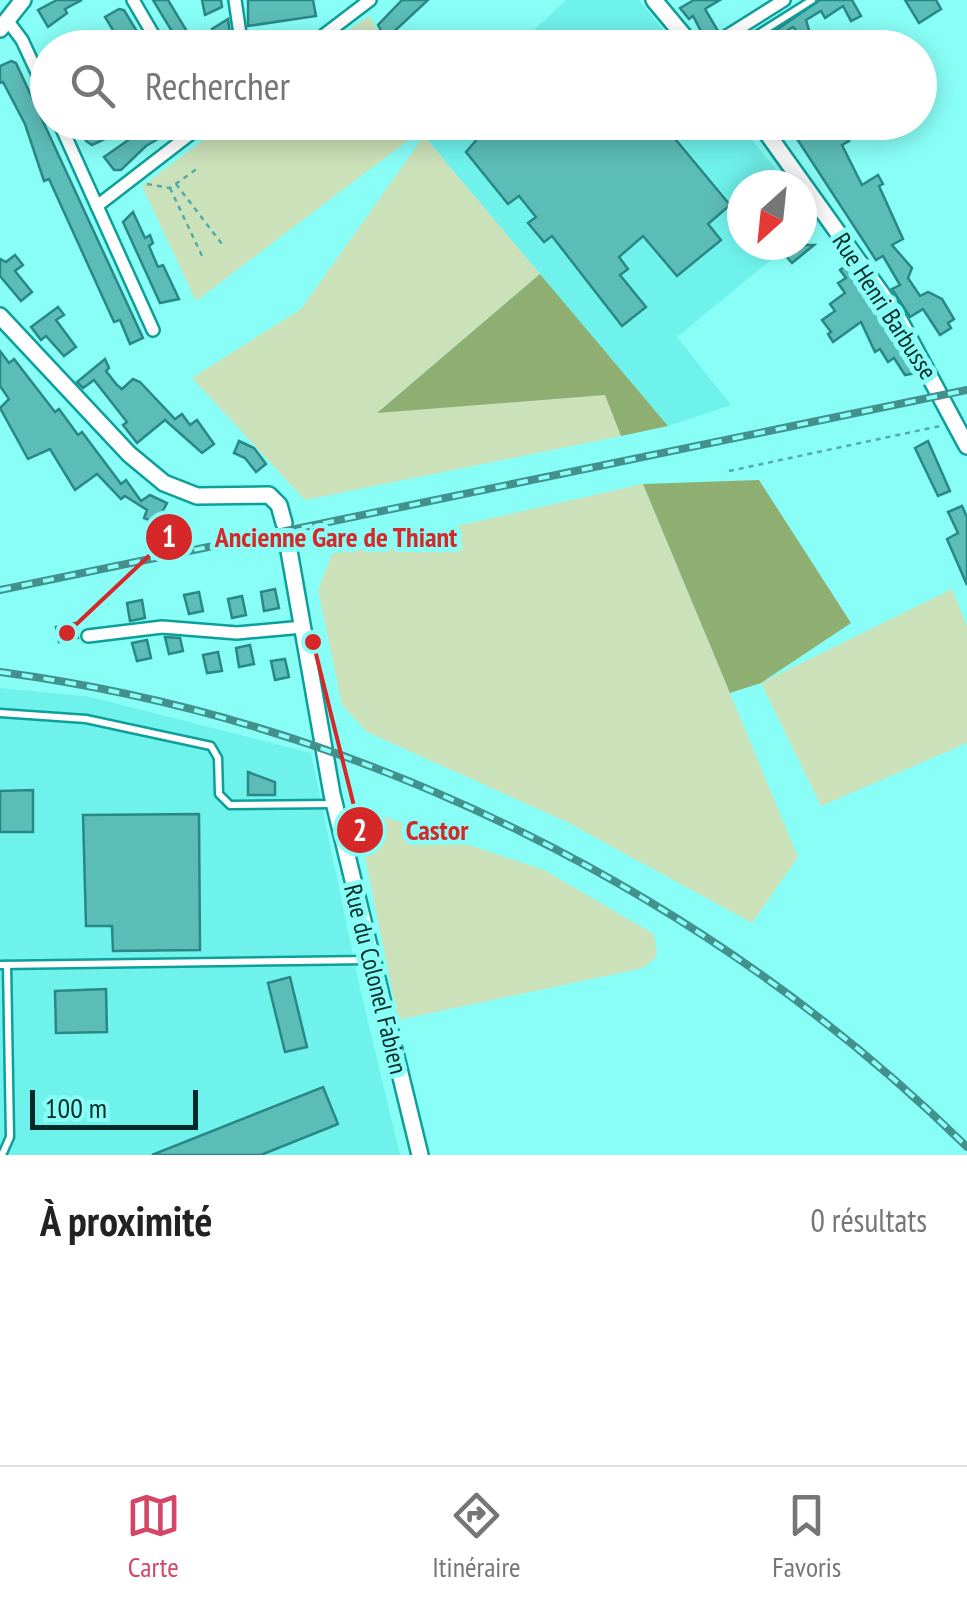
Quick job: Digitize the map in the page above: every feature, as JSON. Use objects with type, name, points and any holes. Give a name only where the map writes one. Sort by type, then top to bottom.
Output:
[{"type":"street","points":[[24,0],[4,25],[19,35],[30,58]]},
{"type":"street","points":[[133,0],[150,30]]},
{"type":"street","points":[[235,0],[239,30]]},
{"type":"street","points":[[331,30],[370,0]]},
{"type":"street","points":[[654,0],[679,30]]},
{"type":"street","points":[[736,30],[784,0]]},
{"type":"street","points":[[67,140],[153,330]]},
{"type":"street","points":[[97,206],[182,140]]},
{"type":"street","name":"Rue Henri Barbusse","points":[[772,140],[886,298],[967,446]]},
{"type":"street","points":[[0,316],[129,454],[164,483],[197,496],[264,493],[277,501],[284,523]]},
{"type":"street","name":"Rue du Colonel Fabien","points":[[288,545],[334,804],[420,1155]]},
{"type":"street","points":[[88,636],[162,627],[237,633],[303,627]]},
{"type":"lane","points":[[764,30],[812,0]]},
{"type":"lane","points":[[0,713],[86,720],[211,746],[218,758],[220,797],[230,804],[334,804]]},
{"type":"lane","points":[[2,1155],[10,1137],[3,965],[370,960]]},
{"type":"lane","points":[[0,1147],[10,1137]]},
{"type":"path","points":[[138,174],[148,185],[170,188],[198,168]]},
{"type":"path","points":[[176,184],[222,244]]},
{"type":"path","points":[[170,188],[203,258]]},
{"type":"path","points":[[729,471],[956,423]]},
{"type":"shaded area","points":[[566,0],[639,0],[663,30],[534,30]]},
{"type":"shaded area","points":[[427,140],[752,140],[777,170],[727,170],[727,260],[771,260],[677,337],[731,405],[668,426]]},
{"type":"shaded area","points":[[0,688],[91,697],[311,753],[359,984],[400,1155],[0,1155]]},
{"type":"green space","points":[[369,16],[377,30],[350,30]]},
{"type":"green space","points":[[204,140],[409,140],[196,301],[142,186]]},
{"type":"green space","points":[[421,140],[427,140],[540,274],[379,411],[606,395],[621,436],[305,500],[192,378],[301,309]]},
{"type":"green space","points":[[540,274],[668,426],[621,436],[605,395],[377,413]]},
{"type":"green space","points":[[759,480],[851,623],[761,683],[730,693],[643,484]]},
{"type":"green space","points":[[643,484],[798,857],[752,923],[567,822],[367,732],[342,705],[318,590],[332,554]]},
{"type":"green space","points":[[952,589],[967,626],[967,743],[821,806],[761,683]]},
{"type":"green space","points":[[355,807],[544,870],[654,934],[657,956],[643,968],[398,1020]]},
{"type":"building","points":[[57,0],[82,0],[65,9],[67,13],[48,27],[38,10]]},
{"type":"building","points":[[153,0],[168,0],[186,30],[171,30]]},
{"type":"building","points":[[202,0],[221,0],[222,7],[205,15]]},
{"type":"building","points":[[248,0],[313,0],[316,16],[248,26]]},
{"type":"building","points":[[402,0],[428,0],[396,30],[381,30],[378,25]]},
{"type":"building","points":[[694,0],[720,0],[705,9],[717,30],[700,30],[693,16],[689,19],[680,8]]},
{"type":"building","points":[[820,0],[852,0],[861,16],[851,21],[843,6],[825,18],[821,11],[806,20],[809,30],[776,30]]},
{"type":"building","points":[[905,0],[936,0],[941,9],[919,23]]},
{"type":"building","points":[[124,10],[136,30],[113,30],[105,17]]},
{"type":"building","points":[[228,19],[230,30],[212,29]]},
{"type":"building","points":[[16,63],[30,93],[30,139],[3,82],[0,83],[0,66]]},
{"type":"building","points":[[30,140],[52,140],[143,338],[130,344],[120,320],[114,322],[49,179],[44,181]]},
{"type":"building","points":[[128,140],[156,140],[121,170],[114,170],[104,157]]},
{"type":"building","points":[[476,140],[676,140],[727,201],[727,208],[708,224],[721,240],[677,276],[643,236],[619,257],[628,269],[620,275],[646,307],[622,326],[552,236],[544,242],[528,223],[536,217],[519,196],[508,204],[466,152]]},
{"type":"building","points":[[798,140],[848,140],[842,145],[862,185],[878,175],[883,184],[879,186],[903,239],[892,245],[912,268],[908,278],[920,296],[928,292],[942,299],[954,319],[948,323],[951,328],[940,335],[923,309],[910,317],[892,289],[900,285],[883,256],[876,260]]},
{"type":"building","points":[[133,212],[145,238],[150,235],[153,243],[149,246],[158,267],[163,265],[179,299],[160,303],[123,222]]},
{"type":"building","points":[[15,255],[23,265],[15,271],[32,292],[21,301],[0,276],[0,259],[6,262]]},
{"type":"building","points":[[847,265],[886,320],[915,373],[905,375],[894,358],[888,362],[880,349],[875,352],[861,322],[833,342],[822,320],[835,311],[830,304],[845,293],[838,283],[846,278],[840,270]]},
{"type":"building","points":[[58,307],[64,315],[56,320],[76,347],[64,356],[46,336],[41,340],[31,327]]},
{"type":"building","points":[[0,351],[9,363],[14,359],[78,435],[82,432],[121,484],[126,480],[141,501],[150,495],[167,503],[160,516],[164,526],[144,518],[147,510],[125,496],[121,499],[97,474],[75,490],[50,449],[28,459],[0,408],[9,399],[0,386]]},
{"type":"building","points":[[105,359],[109,368],[106,371],[122,389],[133,379],[140,382],[175,419],[182,414],[190,425],[197,420],[214,444],[202,453],[165,420],[137,443],[123,425],[127,422],[94,380],[83,388],[77,382]]},
{"type":"building","points":[[239,441],[254,448],[266,464],[256,472],[245,458],[234,453]]},
{"type":"building","points":[[928,441],[950,491],[938,496],[915,448]]},
{"type":"building","points":[[962,506],[967,517],[967,585],[947,539],[958,533],[948,512]]},
{"type":"building","points":[[275,589],[279,608],[264,611],[261,592]]},
{"type":"building","points":[[199,592],[203,611],[189,614],[184,595]]},
{"type":"building","points":[[242,596],[246,615],[232,618],[228,599]]},
{"type":"building","points":[[142,600],[145,618],[130,621],[127,603]]},
{"type":"building","points":[[75,623],[78,638],[59,642],[56,627]]},
{"type":"building","points":[[165,637],[180,638],[183,651],[169,654]]},
{"type":"building","points":[[147,640],[151,658],[137,661],[132,643]]},
{"type":"building","points":[[250,645],[254,664],[239,667],[236,648]]},
{"type":"building","points":[[218,652],[222,671],[207,673],[203,655]]},
{"type":"building","points":[[285,659],[289,677],[275,680],[271,661]]},
{"type":"building","points":[[248,772],[275,782],[275,795],[248,795]]},
{"type":"building","points":[[33,790],[33,832],[0,832],[0,791]]},
{"type":"building","points":[[199,814],[200,950],[113,951],[112,926],[86,926],[83,815]]},
{"type":"building","points":[[290,977],[307,1047],[285,1052],[268,983]]},
{"type":"building","points":[[106,989],[107,1032],[56,1033],[55,991]]},
{"type":"building","points":[[323,1087],[338,1124],[261,1155],[152,1155]]},
{"type":"railway","points":[[0,590],[967,390]]},
{"type":"railway","points":[[0,672],[135,696],[267,731],[396,776],[521,832],[642,897],[757,972],[866,1055],[967,1147]]},
{"type":"place","name":"Ancienne Gare de Thiant","points":[[67,633]]},
{"type":"place","name":"Castor","points":[[313,642]]}]
